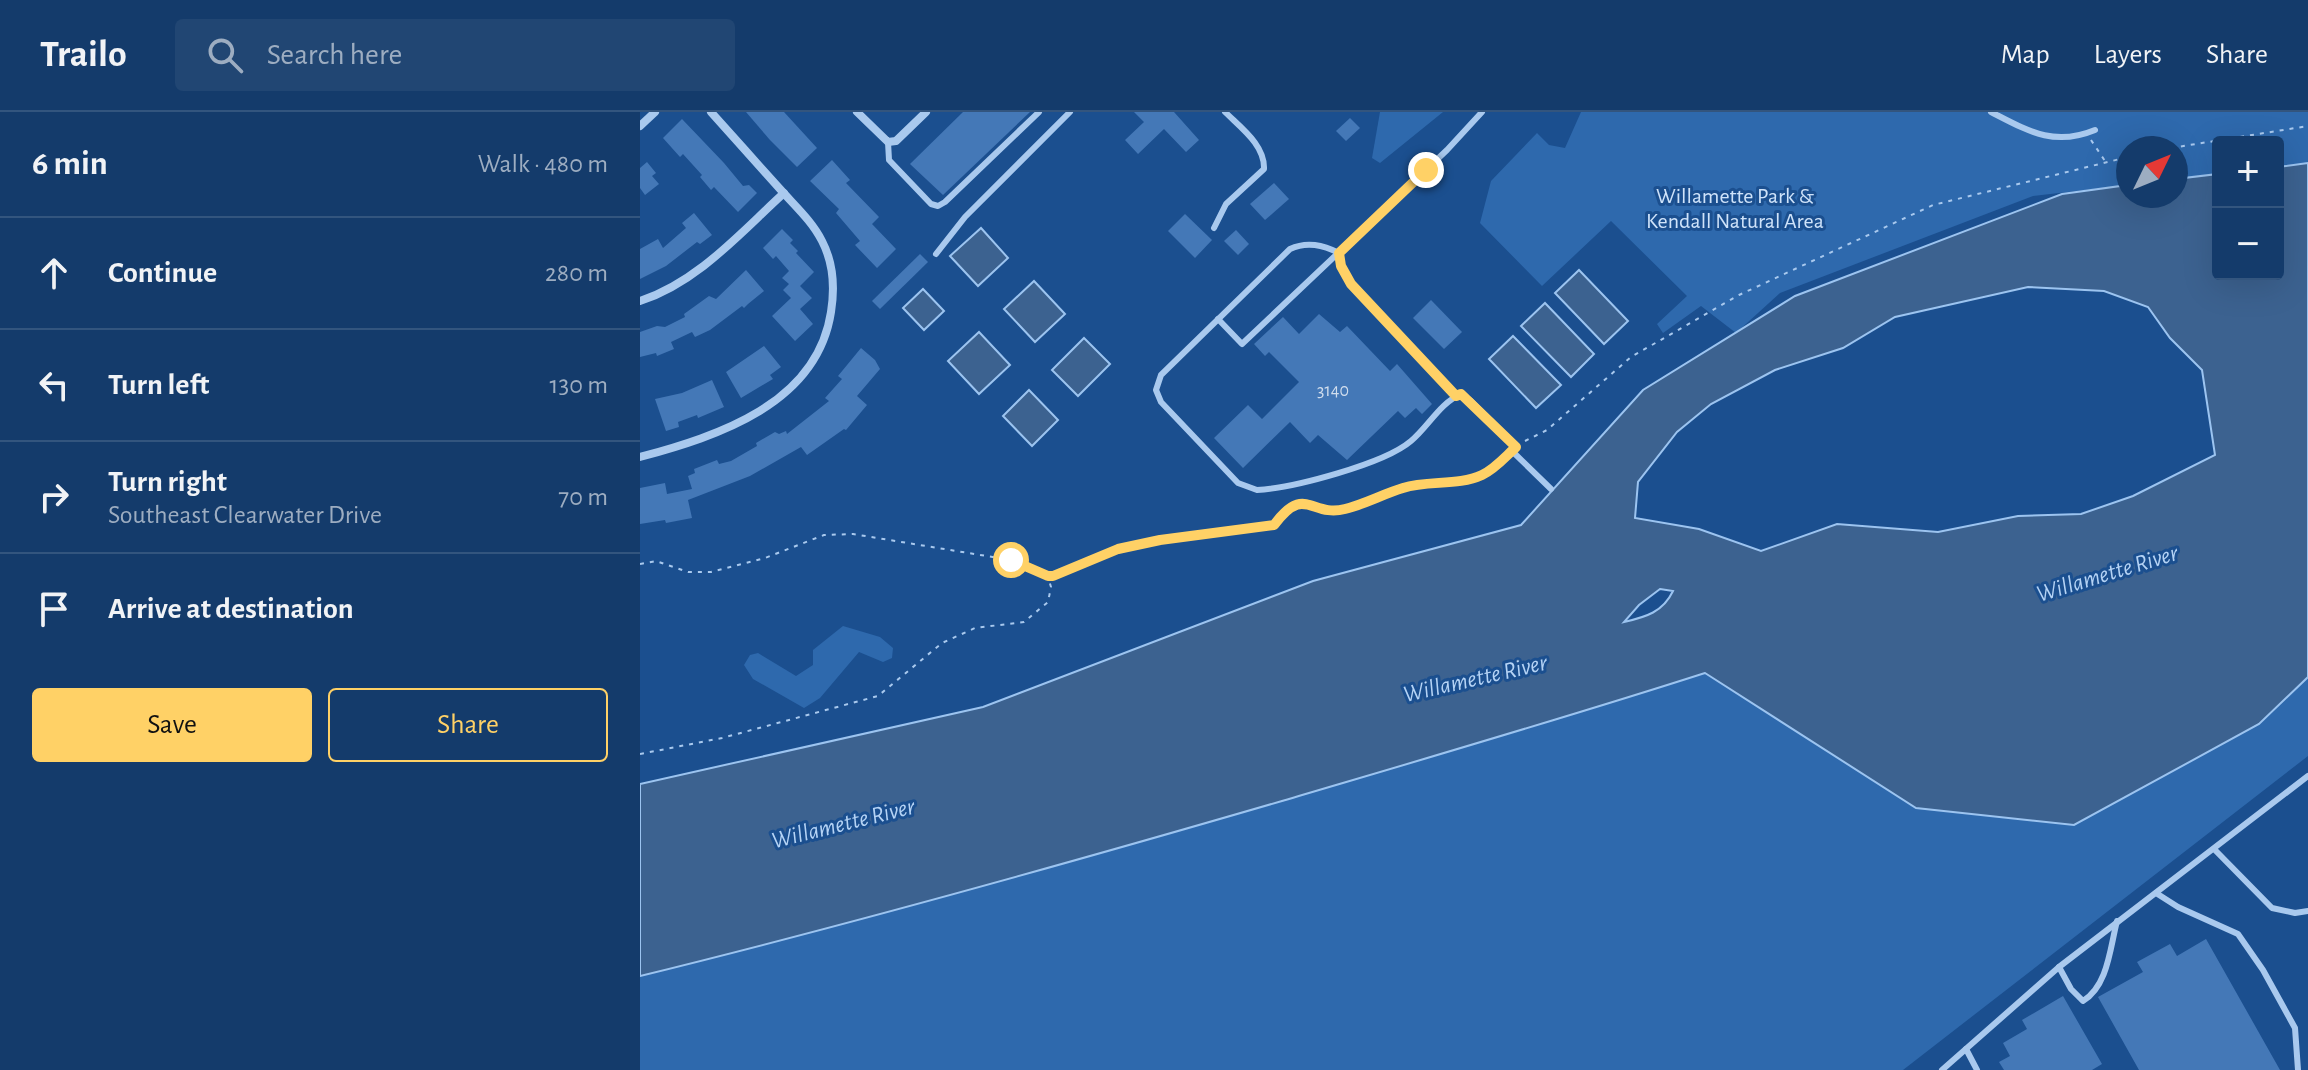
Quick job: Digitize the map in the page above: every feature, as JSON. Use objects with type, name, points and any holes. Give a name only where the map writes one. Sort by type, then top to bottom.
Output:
[{"type":"street","points":[[640,126],[655,112]]},
{"type":"street","points":[[640,457],[713,436],[769,405],[795,384],[813,363],[828,334],[834,273],[823,242],[806,217],[711,112]]},
{"type":"street","points":[[857,112],[888,142],[896,141],[926,112]]},
{"type":"street","points":[[640,301],[671,289],[697,271],[784,193]]},
{"type":"lane","points":[[888,142],[889,160],[931,204],[938,206],[1039,112]]},
{"type":"lane","points":[[936,254],[965,217],[1070,112]]},
{"type":"lane","points":[[1214,228],[1226,204],[1264,169],[1264,158],[1257,144],[1225,112]]},
{"type":"lane","points":[[1218,319],[1242,344],[1447,150],[1482,112]]},
{"type":"lane","points":[[1991,112],[2023,129],[2056,139],[2076,138],[2095,130]]},
{"type":"lane","points":[[1339,253],[1326,246],[1307,244],[1290,249],[1161,375],[1156,390],[1161,402],[1238,483],[1249,488],[1265,489],[1381,460],[1411,441],[1461,394],[1471,401],[1551,489]]},
{"type":"lane","points":[[1339,253],[1341,266],[1351,284],[1456,396]]},
{"type":"lane","points":[[1942,1070],[2059,967],[2308,776]]},
{"type":"lane","points":[[2214,849],[2272,908],[2295,913],[2308,911]]},
{"type":"lane","points":[[2156,893],[2178,907],[2238,934],[2263,970],[2295,1028],[2298,1070]]},
{"type":"lane","points":[[2059,967],[2071,989],[2083,1001],[2095,993],[2117,921]]},
{"type":"lane","points":[[1966,1049],[1977,1070]]},
{"type":"path","points":[[2188,145],[2308,126]]},
{"type":"path","points":[[2087,133],[2106,162]]},
{"type":"path","points":[[640,564],[656,561],[688,572],[711,572],[765,558],[824,535],[853,534],[1011,560],[1048,576],[1082,566],[1118,549],[1160,540],[1274,525],[1289,507],[1299,503],[1341,511],[1406,487],[1481,476],[1532,436],[1547,430],[1631,357],[1739,295],[1933,205],[2116,160]]},
{"type":"path","points":[[640,754],[722,738],[878,696],[942,643],[975,628],[1024,622],[1048,602],[1051,587],[1048,576]]},
{"type":"green space","points":[[1380,112],[1443,112],[1380,163],[1372,158]]},
{"type":"green space","name":"Willamette Park & Kendall Natural Area","points":[[1581,112],[2308,112],[2308,164],[2284,167],[2284,136],[2212,136],[2212,175],[2188,178],[2188,136],[2116,136],[2116,186],[2033,196],[1780,293],[1736,333],[1701,306],[1663,333],[1657,324],[1687,296],[1611,221],[1542,286],[1480,223],[1491,181],[1537,133],[1549,145],[1565,148]]},
{"type":"green space","points":[[843,626],[880,637],[893,648],[892,658],[883,662],[859,652],[820,698],[804,708],[753,679],[744,665],[750,655],[758,653],[796,676],[813,665],[813,650]]},
{"type":"green space","points":[[1706,672],[1916,808],[2259,724],[2308,677],[2308,756],[1903,1070],[640,1070],[640,976],[882,914],[1122,847]]},
{"type":"water","name":"Willamette River","points":[[2308,163],[2308,677],[2259,724],[2074,825],[1916,808],[1705,673],[1122,847],[882,914],[640,976],[640,784],[983,707],[1313,581],[1521,525],[1643,390],[1795,296],[2062,194],[2116,187],[2116,208],[2188,208],[2188,178],[2212,175],[2212,280],[2284,280],[2284,166]],"holes":[[[2028,287],[2104,291],[2148,307],[2170,338],[2202,370],[2215,455],[2133,496],[2081,514],[2018,516],[1938,532],[1837,524],[1761,551],[1699,529],[1635,518],[1638,482],[1677,432],[1711,404],[1775,370],[1843,348],[1895,317]],[[1660,589],[1673,591],[1659,609],[1624,622]]]},
{"type":"water","points":[[981,228],[1008,258],[978,286],[950,256]]},
{"type":"water","points":[[1579,270],[1628,321],[1604,344],[1555,293]]},
{"type":"water","points":[[1034,281],[1065,314],[1035,342],[1004,309]]},
{"type":"water","points":[[923,289],[944,311],[924,330],[903,308]]},
{"type":"water","points":[[1545,303],[1594,354],[1571,377],[1521,326]]},
{"type":"water","points":[[979,332],[1010,365],[979,394],[948,361]]},
{"type":"water","points":[[1513,336],[1561,385],[1536,408],[1489,359]]},
{"type":"water","points":[[1084,338],[1110,364],[1078,396],[1052,370]]},
{"type":"water","points":[[1029,390],[1058,420],[1032,446],[1003,416]]},
{"type":"building","points":[[746,112],[784,112],[817,148],[797,167]]},
{"type":"building","points":[[963,112],[1030,112],[943,195],[910,164]]},
{"type":"building","points":[[1134,112],[1174,112],[1199,140],[1186,152],[1164,129],[1138,154],[1125,140],[1144,122]]},
{"type":"building","points":[[1350,118],[1360,128],[1346,141],[1336,131]]},
{"type":"building","points":[[682,119],[743,186],[749,185],[757,193],[738,212],[714,187],[711,190],[683,154],[680,157],[663,138]]},
{"type":"building","points":[[832,160],[850,180],[846,183],[879,217],[872,224],[896,249],[877,268],[855,245],[860,241],[836,213],[839,209],[810,181]]},
{"type":"building","points":[[647,162],[656,173],[652,176],[659,184],[645,195],[640,188],[640,168]]},
{"type":"building","points":[[1274,183],[1289,199],[1265,220],[1250,204]]},
{"type":"building","points":[[694,213],[712,235],[700,244],[697,242],[666,266],[640,279],[640,249],[658,239],[663,248],[686,228],[682,223]]},
{"type":"building","points":[[1185,214],[1212,240],[1195,258],[1168,231]]},
{"type":"building","points":[[782,229],[793,240],[790,243],[798,251],[796,253],[814,272],[800,286],[812,298],[800,309],[813,324],[795,341],[772,316],[791,298],[783,290],[789,284],[782,278],[789,271],[776,256],[773,259],[763,248]]},
{"type":"building","points":[[1236,230],[1249,244],[1238,255],[1224,241]]},
{"type":"building","points":[[920,254],[928,262],[880,309],[872,301]]},
{"type":"building","points":[[746,270],[764,291],[744,308],[742,306],[710,330],[695,337],[692,332],[671,342],[674,349],[657,356],[656,353],[640,357],[640,332],[657,326],[665,327],[685,317],[684,314],[709,296],[716,299]]},
{"type":"building","points":[[1431,300],[1462,332],[1444,349],[1413,318]]},
{"type":"building","points":[[1319,314],[1340,332],[1347,326],[1390,371],[1397,364],[1432,404],[1422,414],[1416,408],[1405,418],[1398,411],[1347,460],[1318,435],[1310,443],[1290,422],[1243,468],[1214,438],[1248,405],[1262,419],[1299,382],[1269,352],[1265,356],[1254,344],[1283,317],[1299,334]]},
{"type":"building","points":[[764,346],[781,367],[770,375],[773,379],[741,398],[726,372]]},
{"type":"building","points":[[861,348],[880,369],[857,396],[867,405],[846,430],[807,455],[801,447],[750,476],[688,500],[692,518],[640,524],[640,488],[665,483],[667,494],[692,489],[688,476],[695,473],[694,469],[717,460],[719,464],[731,461],[775,432],[786,431],[787,434],[829,401],[825,398],[842,379],[838,376]]},
{"type":"building","points":[[712,380],[724,407],[678,422],[679,427],[666,431],[655,399],[682,393]]},
{"type":"building","points":[[2206,939],[2280,1070],[2139,1070],[2098,997],[2143,972],[2137,962],[2170,944],[2177,956]]},
{"type":"building","points":[[2063,996],[2102,1064],[2092,1070],[2004,1070],[1999,1062],[2010,1056],[2003,1043],[2027,1029],[2022,1020]]},
{"type":"route","points":[[1011,560],[1053,576],[1118,549],[1160,540],[1274,525],[1289,507],[1299,503],[1341,511],[1406,487],[1481,476],[1498,464],[1516,447],[1471,401],[1461,394],[1456,396],[1351,284],[1341,266],[1339,253],[1426,170]]}]
